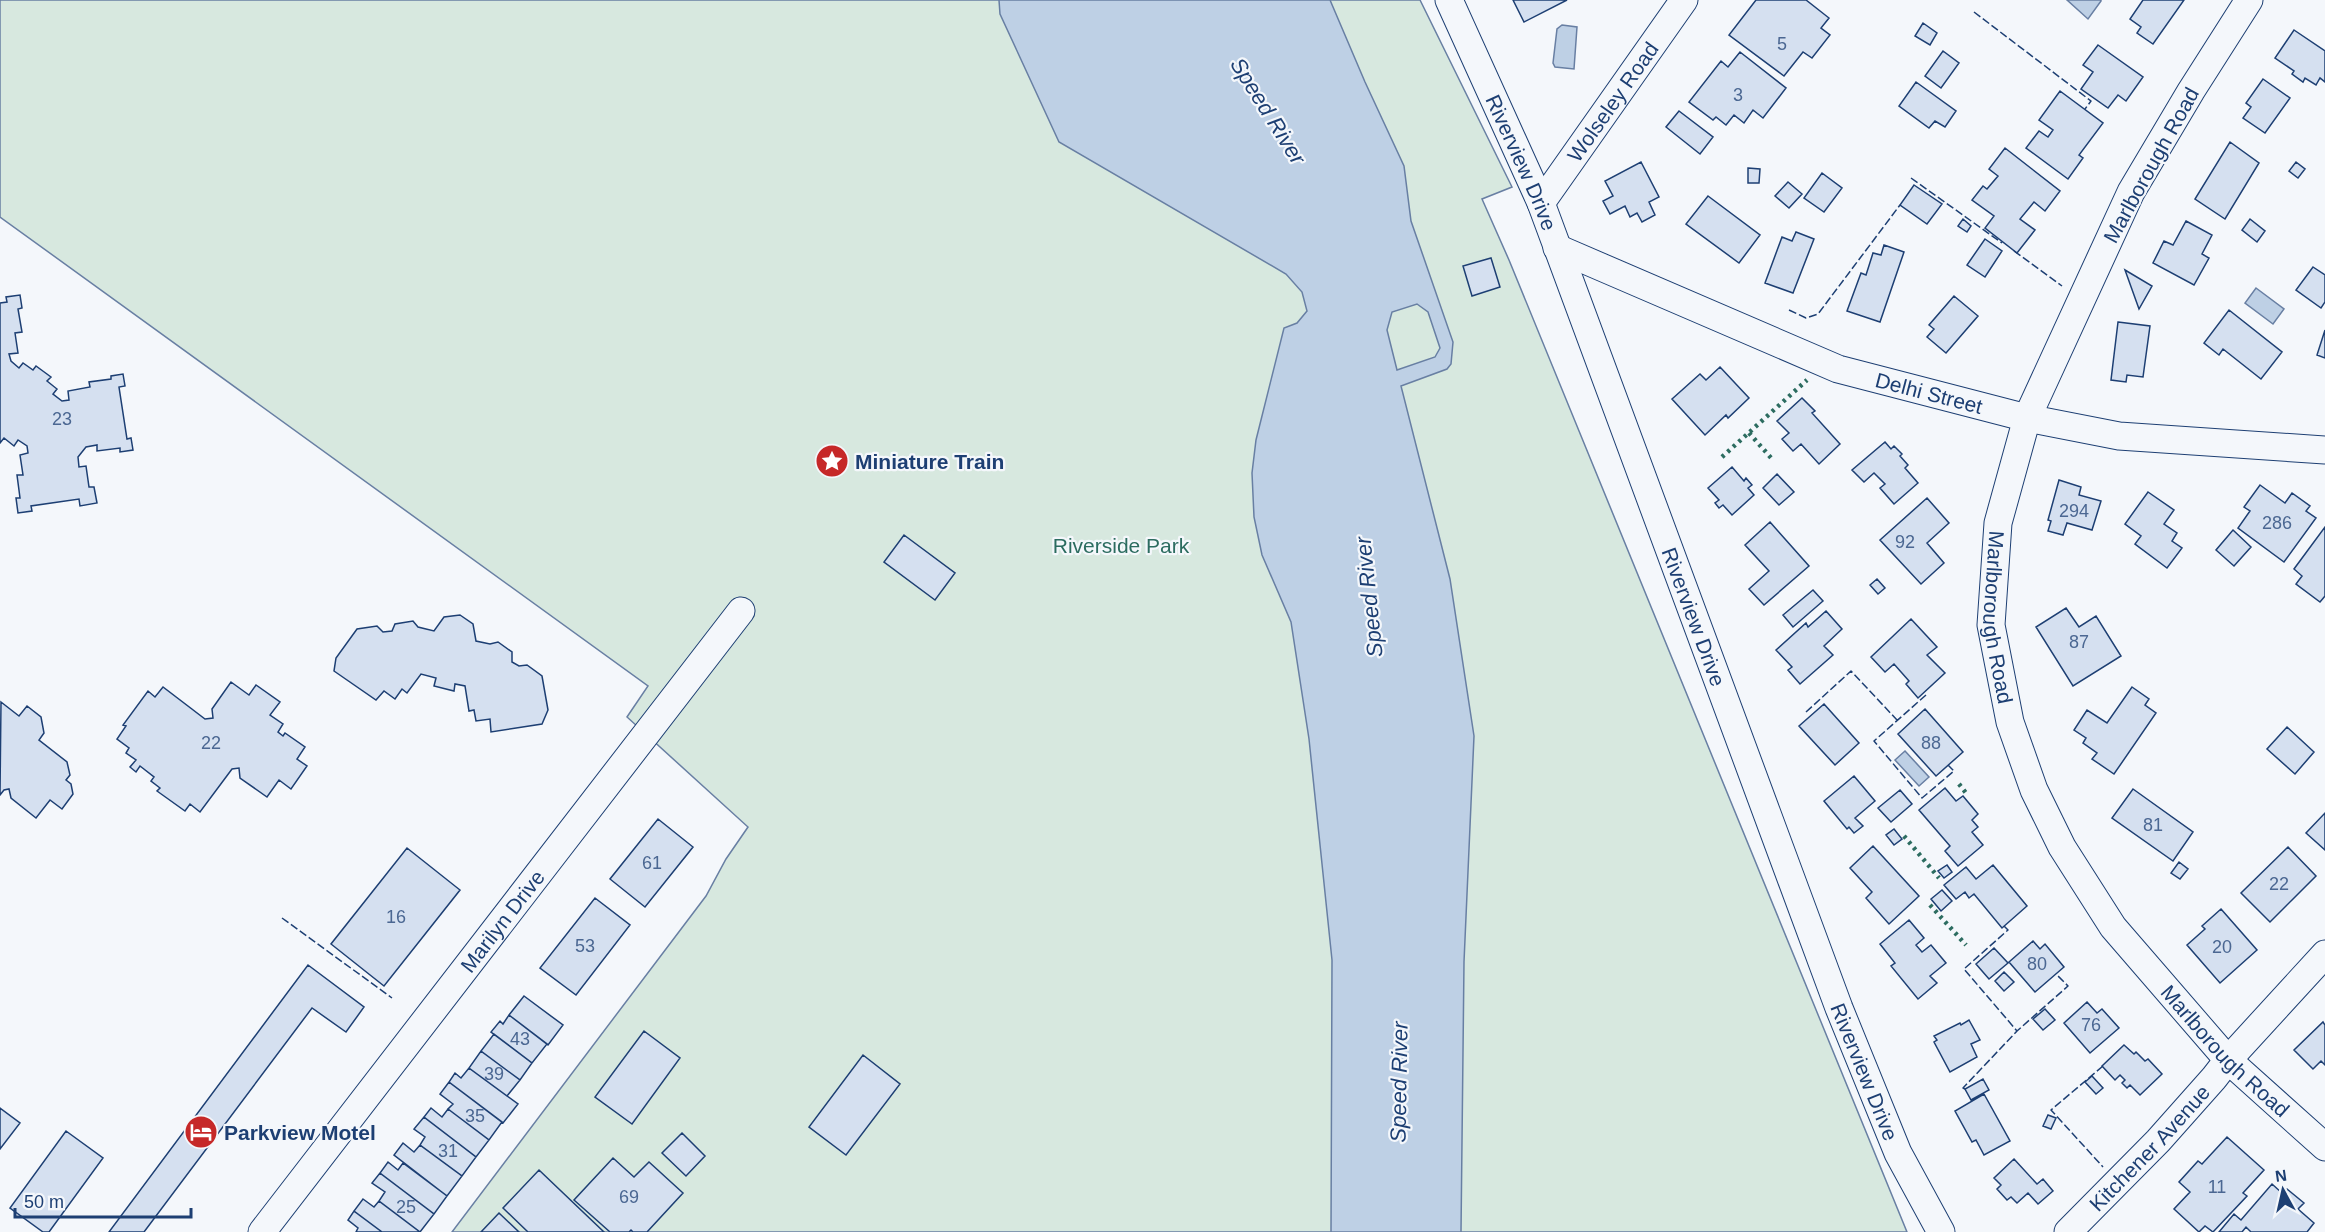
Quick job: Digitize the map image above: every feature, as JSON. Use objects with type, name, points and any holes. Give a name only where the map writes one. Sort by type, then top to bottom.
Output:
[{"type":"street","name":"Riverview Drive","points":[[1449,0],[1540,203],[1836,1002],[1899,1153],[1941,1232]]},
{"type":"street","name":"Wolseley Road","points":[[1540,203],[1684,0]]},
{"type":"street","name":"Marlborough Road","points":[[2249,0],[2191,91],[2132,192],[2026,418],[1998,523],[1991,625],[2010,722],[2034,790],[2062,847],[2078,873],[2113,927],[2228,1060],[2325,1147]]},
{"type":"street","name":"Delhi Street","points":[[1557,248],[1838,369],[2026,418],[2119,436],[2325,450]]},
{"type":"street","name":"Marilyn Drive","points":[[262,1232],[741,611]]},
{"type":"street","name":"Kitchener Avenue","points":[[2068,1232],[2158,1141],[2325,954]]},
{"type":"green space","name":"Riverside Park","points":[[0,0],[1420,0],[1512,187],[1482,199],[1907,1232],[452,1232],[706,896],[726,859],[748,827],[627,717],[648,686],[0,217]]},
{"type":"water","name":"Speed River","points":[[999,0],[1330,0],[1404,166],[1411,221],[1453,342],[1451,364],[1447,369],[1401,386],[1450,579],[1474,736],[1464,962],[1461,1232],[1331,1232],[1332,960],[1309,739],[1291,622],[1262,555],[1254,517],[1252,473],[1256,440],[1284,328],[1297,323],[1307,311],[1302,292],[1286,274],[1059,142],[1000,14]],"holes":[[[1417,304],[1428,312],[1440,348],[1435,357],[1397,370],[1387,330],[1392,312]]]},
{"type":"water","points":[[2067,0],[2101,0],[2101,1],[2088,19]]},
{"type":"water","points":[[1562,25],[1577,27],[1574,69],[1555,67],[1553,63],[1557,29]]},
{"type":"water","points":[[2256,288],[2284,309],[2273,324],[2245,303]]},
{"type":"water","points":[[1905,751],[1929,777],[1919,786],[1895,760]]},
{"type":"building","points":[[1513,0],[1567,0],[1524,22]]},
{"type":"building","points":[[1756,0],[1806,0],[1829,18],[1821,28],[1830,35],[1812,58],[1803,52],[1784,76],[1729,35]]},
{"type":"building","points":[[2143,0],[2184,0],[2153,44],[2137,33],[2141,27],[2130,19]]},
{"type":"building","points":[[1923,23],[1937,33],[1930,45],[1915,36]]},
{"type":"building","points":[[2294,30],[2325,51],[2325,82],[2320,78],[2316,85],[2305,78],[2303,82],[2292,74],[2294,71],[2275,58]]},
{"type":"building","points":[[2098,45],[2143,77],[2126,101],[2118,95],[2108,108],[2081,89],[2093,72],[2083,65]]},
{"type":"building","points":[[1943,51],[1959,63],[1941,88],[1925,76]]},
{"type":"building","points":[[1740,52],[1786,88],[1763,118],[1753,110],[1744,123],[1734,115],[1726,125],[1716,117],[1713,120],[1689,102],[1721,61],[1728,67]]},
{"type":"building","points":[[2263,79],[2290,98],[2265,133],[2243,118],[2251,107],[2246,103]]},
{"type":"building","points":[[1916,82],[1956,111],[1945,127],[1935,121],[1929,128],[1899,106]]},
{"type":"building","points":[[2060,91],[2103,123],[2079,155],[2083,158],[2068,179],[2026,148],[2039,131],[2048,137],[2053,130],[2039,120]]},
{"type":"building","points":[[1679,111],[1713,137],[1700,154],[1666,127]]},
{"type":"building","points":[[2230,142],[2259,163],[2225,219],[2195,199]]},
{"type":"building","points":[[2005,148],[2060,191],[2045,211],[2034,202],[2020,219],[2035,230],[2017,253],[1985,228],[1994,216],[1972,200],[1983,186],[1987,189],[1998,176],[1989,169]]},
{"type":"building","points":[[1641,162],[1659,197],[1649,202],[1655,215],[1642,222],[1637,213],[1630,217],[1625,206],[1610,214],[1603,201],[1613,196],[1605,181]]},
{"type":"building","points":[[2296,162],[2305,169],[2298,178],[2289,171]]},
{"type":"building","points":[[1748,168],[1760,169],[1759,183],[1748,183]]},
{"type":"building","points":[[1822,173],[1842,188],[1824,212],[1804,198]]},
{"type":"building","points":[[1788,182],[1802,194],[1789,208],[1775,196]]},
{"type":"building","points":[[1914,185],[1942,204],[1927,224],[1900,205]]},
{"type":"building","points":[[1708,196],[1760,235],[1739,263],[1686,224]]},
{"type":"building","points":[[1963,219],[1971,226],[1967,232],[1958,226]]},
{"type":"building","points":[[2250,219],[2265,231],[2257,242],[2242,230]]},
{"type":"building","points":[[2186,221],[2212,235],[2202,254],[2209,258],[2194,285],[2153,263],[2164,241],[2173,245]]},
{"type":"building","points":[[1796,232],[1814,239],[1793,293],[1765,283],[1782,237],[1792,241]]},
{"type":"building","points":[[1985,239],[2002,251],[1985,277],[1967,265]]},
{"type":"building","points":[[1884,245],[1904,252],[1880,322],[1847,311],[1861,273],[1866,275],[1873,253],[1881,255]]},
{"type":"building","points":[[1491,258],[1500,287],[1472,296],[1463,266]]},
{"type":"building","points":[[2313,267],[2325,275],[2325,302],[2321,308],[2296,290]]},
{"type":"building","points":[[2125,270],[2152,286],[2139,309]]},
{"type":"building","points":[[20,295],[22,308],[18,309],[22,332],[15,333],[18,353],[9,354],[11,361],[19,368],[23,363],[33,370],[36,366],[51,377],[47,381],[57,389],[53,394],[62,401],[69,400],[68,391],[90,387],[89,382],[111,379],[111,376],[123,374],[125,386],[119,387],[127,439],[131,438],[133,450],[120,452],[120,448],[97,451],[97,445],[86,447],[78,457],[79,467],[86,466],[89,487],[94,487],[97,503],[80,506],[79,499],[31,506],[32,511],[18,513],[16,498],[20,498],[17,475],[23,475],[20,455],[28,453],[27,446],[18,440],[14,446],[4,438],[0,443],[0,303],[7,302],[6,297]]},
{"type":"building","points":[[1954,296],[1978,316],[1946,353],[1927,337],[1934,329],[1929,325]]},
{"type":"building","points":[[2229,310],[2282,352],[2261,379],[2223,349],[2219,355],[2204,343]]},
{"type":"building","points":[[2118,322],[2150,326],[2143,377],[2127,375],[2126,382],[2111,380]]},
{"type":"building","points":[[2325,330],[2325,358],[2317,355]]},
{"type":"building","points":[[1720,367],[1749,398],[1705,435],[1672,399],[1700,374],[1706,380]]},
{"type":"building","points":[[1802,398],[1815,411],[1812,413],[1840,444],[1819,464],[1801,444],[1793,451],[1782,439],[1789,433],[1777,421]]},
{"type":"building","points":[[1885,442],[1891,449],[1894,446],[1902,454],[1900,456],[1908,465],[1905,468],[1918,483],[1894,504],[1880,488],[1885,484],[1874,473],[1864,482],[1852,470]]},
{"type":"building","points":[[1732,467],[1744,481],[1746,478],[1752,485],[1748,488],[1754,495],[1732,515],[1723,505],[1719,508],[1715,503],[1719,500],[1708,488]]},
{"type":"building","points":[[1777,474],[1794,492],[1779,505],[1763,488]]},
{"type":"building","points":[[2059,480],[2081,487],[2079,495],[2101,501],[2092,530],[2067,523],[2063,535],[2048,531],[2051,521],[2048,520]]},
{"type":"building","points":[[2260,485],[2285,503],[2292,493],[2310,506],[2306,511],[2316,518],[2284,562],[2238,528],[2250,511],[2244,507]]},
{"type":"building","points":[[2148,492],[2174,510],[2164,524],[2177,533],[2172,541],[2182,548],[2167,568],[2135,544],[2141,536],[2125,524]]},
{"type":"building","points":[[1927,498],[1949,523],[1927,543],[1944,563],[1921,584],[1880,540]]},
{"type":"building","points":[[1770,522],[1809,566],[1764,605],[1749,589],[1769,571],[1745,545]]},
{"type":"building","points":[[2325,527],[2325,596],[2320,602],[2296,584],[2302,576],[2294,569]]},
{"type":"building","points":[[2233,530],[2251,547],[2234,566],[2216,550]]},
{"type":"building","points":[[904,535],[955,573],[935,600],[884,562]]},
{"type":"building","points":[[1877,579],[1885,588],[1878,594],[1870,585]]},
{"type":"building","points":[[1813,590],[1823,601],[1793,627],[1783,615]]},
{"type":"building","points":[[2066,608],[2079,627],[2096,616],[2121,656],[2073,686],[2036,627]]},
{"type":"building","points":[[1826,611],[1842,629],[1824,646],[1833,655],[1800,684],[1788,670],[1792,667],[1776,650],[1806,623],[1808,627]]},
{"type":"building","points":[[460,615],[473,624],[476,641],[490,644],[498,642],[512,652],[512,662],[519,666],[527,665],[542,676],[548,710],[542,724],[491,732],[490,719],[476,721],[474,710],[469,711],[465,686],[455,684],[454,691],[434,686],[436,678],[421,674],[407,693],[402,689],[395,699],[384,691],[376,700],[334,671],[336,658],[357,629],[377,626],[383,632],[392,631],[395,624],[413,621],[418,627],[434,631],[444,617]]},
{"type":"building","points":[[1911,619],[1937,647],[1927,655],[1945,673],[1918,698],[1906,684],[1909,681],[1894,664],[1885,672],[1871,657]]},
{"type":"building","points":[[231,682],[249,695],[256,685],[280,702],[270,715],[283,724],[278,732],[283,736],[285,733],[305,747],[297,759],[307,766],[291,789],[279,780],[267,797],[240,778],[239,768],[232,769],[200,812],[190,804],[185,811],[157,791],[160,788],[151,781],[154,777],[140,766],[136,772],[130,767],[136,760],[126,753],[129,748],[117,739],[126,726],[123,725],[148,691],[155,697],[163,687],[205,719],[213,718],[212,709]]},
{"type":"building","points":[[2132,687],[2149,699],[2145,705],[2156,713],[2114,774],[2092,759],[2097,753],[2083,743],[2086,738],[2074,730],[2087,710],[2107,723]]},
{"type":"building","points":[[1,702],[19,716],[27,706],[41,717],[44,733],[39,740],[67,762],[70,775],[66,780],[71,784],[73,794],[62,809],[50,800],[36,818],[11,798],[9,789],[4,790],[0,795]]},
{"type":"building","points":[[1824,704],[1859,743],[1835,765],[1799,726]]},
{"type":"building","points":[[1925,709],[1963,752],[1936,776],[1898,734]]},
{"type":"building","points":[[2287,727],[2314,752],[2295,774],[2267,749]]},
{"type":"building","points":[[1854,776],[1875,801],[1855,818],[1863,826],[1854,833],[1849,827],[1847,829],[1824,801]]},
{"type":"building","points":[[1945,788],[1956,801],[1963,796],[1978,814],[1972,820],[1978,827],[1972,832],[1983,845],[1958,866],[1945,851],[1950,846],[1919,810]]},
{"type":"building","points":[[2133,789],[2193,832],[2173,861],[2112,818]]},
{"type":"building","points":[[1900,790],[1912,804],[1891,822],[1878,808]]},
{"type":"building","points":[[2325,813],[2325,850],[2306,833]]},
{"type":"building","points":[[658,819],[693,847],[645,907],[610,879]]},
{"type":"building","points":[[1894,829],[1902,839],[1894,845],[1886,835]]},
{"type":"building","points":[[1873,846],[1919,896],[1889,924],[1866,898],[1872,892],[1850,868]]},
{"type":"building","points":[[2288,847],[2316,876],[2270,922],[2241,893]]},
{"type":"building","points":[[407,848],[460,890],[384,986],[331,944]]},
{"type":"building","points":[[2179,862],[2188,869],[2180,879],[2171,873]]},
{"type":"building","points":[[1947,865],[1952,872],[1944,878],[1938,871]]},
{"type":"building","points":[[1993,865],[2027,906],[2002,928],[1974,894],[1969,898],[1965,892],[1956,899],[1944,885],[1966,867],[1976,879]]},
{"type":"building","points":[[1942,890],[1952,901],[1941,911],[1931,899]]},
{"type":"building","points":[[595,898],[630,925],[576,995],[540,968]]},
{"type":"building","points":[[2221,909],[2257,950],[2220,983],[2187,945],[2205,929],[2202,926]]},
{"type":"building","points":[[1909,920],[1924,938],[1916,945],[1922,952],[1931,945],[1946,963],[1930,976],[1937,983],[1918,999],[1891,966],[1895,963],[1880,944]]},
{"type":"building","points":[[2033,941],[2040,949],[2045,944],[2064,967],[2035,992],[2009,962]]},
{"type":"building","points":[[1994,948],[2008,963],[1989,979],[1976,964]]},
{"type":"building","name":"Parkview Motel","points":[[308,965],[364,1007],[346,1032],[312,1008],[144,1232],[109,1232]]},
{"type":"building","points":[[2004,972],[2014,982],[2004,991],[1995,981]]},
{"type":"building","points":[[524,996],[563,1025],[548,1045],[509,1015]]},
{"type":"building","points":[[2087,1002],[2097,1013],[2102,1009],[2119,1028],[2090,1053],[2064,1023]]},
{"type":"building","points":[[2045,1009],[2055,1020],[2043,1030],[2033,1019]]},
{"type":"building","points":[[509,1015],[547,1044],[532,1063],[491,1032],[500,1021],[503,1024]]},
{"type":"building","points":[[1969,1020],[1980,1040],[1971,1044],[1977,1057],[1950,1072],[1934,1042],[1937,1040],[1934,1036]]},
{"type":"building","points":[[2323,1022],[2325,1025],[2325,1065],[2321,1061],[2313,1069],[2294,1050]]},
{"type":"building","points":[[644,1031],[680,1058],[632,1124],[595,1097]]},
{"type":"building","points":[[494,1034],[532,1063],[520,1080],[481,1051]]},
{"type":"building","points":[[2124,1045],[2145,1061],[2148,1059],[2162,1074],[2140,1095],[2130,1085],[2127,1088],[2122,1083],[2125,1080],[2120,1075],[2115,1080],[2102,1066]]},
{"type":"building","points":[[481,1051],[520,1080],[507,1096],[469,1068]]},
{"type":"building","points":[[863,1055],[900,1084],[846,1155],[809,1127]]},
{"type":"building","points":[[469,1068],[518,1104],[503,1123],[449,1082],[455,1073],[461,1078]]},
{"type":"building","points":[[2092,1076],[2103,1088],[2096,1094],[2085,1082]]},
{"type":"building","points":[[1983,1079],[1989,1090],[1971,1100],[1965,1089]]},
{"type":"building","points":[[449,1082],[502,1122],[489,1140],[448,1109],[453,1104],[440,1094]]},
{"type":"building","points":[[1984,1094],[2010,1141],[1984,1155],[1976,1140],[1972,1142],[1955,1111]]},
{"type":"building","points":[[0,1108],[20,1123],[0,1149]]},
{"type":"building","points":[[431,1108],[442,1117],[448,1109],[489,1140],[476,1157],[424,1117]]},
{"type":"building","points":[[2048,1115],[2056,1118],[2051,1129],[2043,1126]]},
{"type":"building","points":[[424,1117],[476,1157],[462,1176],[420,1145],[425,1137],[414,1129]]},
{"type":"building","points":[[66,1131],[103,1158],[49,1232],[43,1232],[10,1208]]},
{"type":"building","points":[[682,1133],[705,1156],[686,1176],[662,1153]]},
{"type":"building","points":[[2227,1137],[2264,1170],[2243,1193],[2247,1196],[2213,1232],[2205,1226],[2199,1232],[2174,1209],[2190,1192],[2179,1182],[2198,1161],[2202,1164]]},
{"type":"building","points":[[403,1143],[414,1152],[420,1145],[462,1176],[447,1196],[394,1155]]},
{"type":"building","points":[[613,1158],[634,1177],[649,1162],[683,1193],[647,1232],[631,1230],[629,1232],[610,1232],[574,1200]]},
{"type":"building","points":[[2014,1159],[2037,1184],[2043,1179],[2053,1191],[2038,1204],[2028,1193],[2017,1203],[2011,1197],[2007,1200],[1997,1189],[2001,1185],[1994,1178]]},
{"type":"building","points":[[388,1162],[398,1170],[403,1163],[447,1196],[434,1214],[380,1173]]},
{"type":"building","points":[[539,1170],[604,1232],[528,1232],[503,1208]]},
{"type":"building","points":[[380,1173],[434,1214],[420,1232],[379,1201],[385,1192],[372,1183]]},
{"type":"building","points":[[2272,1184],[2283,1194],[2287,1189],[2304,1203],[2298,1209],[2314,1223],[2307,1232],[2251,1232],[2246,1227],[2242,1232],[2219,1232],[2234,1214],[2241,1220]]},
{"type":"building","points":[[363,1199],[374,1207],[379,1201],[420,1232],[382,1232],[354,1211]]},
{"type":"building","points":[[354,1211],[382,1232],[356,1232],[358,1228],[348,1220]]},
{"type":"building","points":[[499,1213],[519,1232],[481,1232]]},
{"type":"hedge","points":[[1722,457],[1807,380]]},
{"type":"hedge","points":[[1749,433],[1773,460]]},
{"type":"hedge","points":[[1959,784],[1966,793]]},
{"type":"hedge","points":[[1904,836],[1939,878]]},
{"type":"hedge","points":[[1930,905],[1966,945]]},
{"type":"fence","points":[[1974,12],[2091,101],[2085,109]]},
{"type":"fence","points":[[1911,178],[2002,243]]},
{"type":"fence","points":[[1789,310],[1806,318],[1818,314],[1900,205]]},
{"type":"fence","points":[[2014,251],[2062,286]]},
{"type":"fence","points":[[1806,712],[1851,671],[1897,720]]},
{"type":"fence","points":[[1926,695],[1874,741],[1922,798],[1954,771],[1948,765]]},
{"type":"fence","points":[[282,918],[392,998]]},
{"type":"fence","points":[[2004,926],[2008,930],[1964,969],[2017,1031],[2068,986],[2056,974]]},
{"type":"fence","points":[[1965,1089],[1963,1088],[2017,1031]]},
{"type":"fence","points":[[2103,1066],[2051,1110],[2103,1167]]},
{"type":"place","name":"Miniature Train","points":[[832,461]]},
{"type":"place","name":"Parkview Motel","points":[[201,1132]]}]
